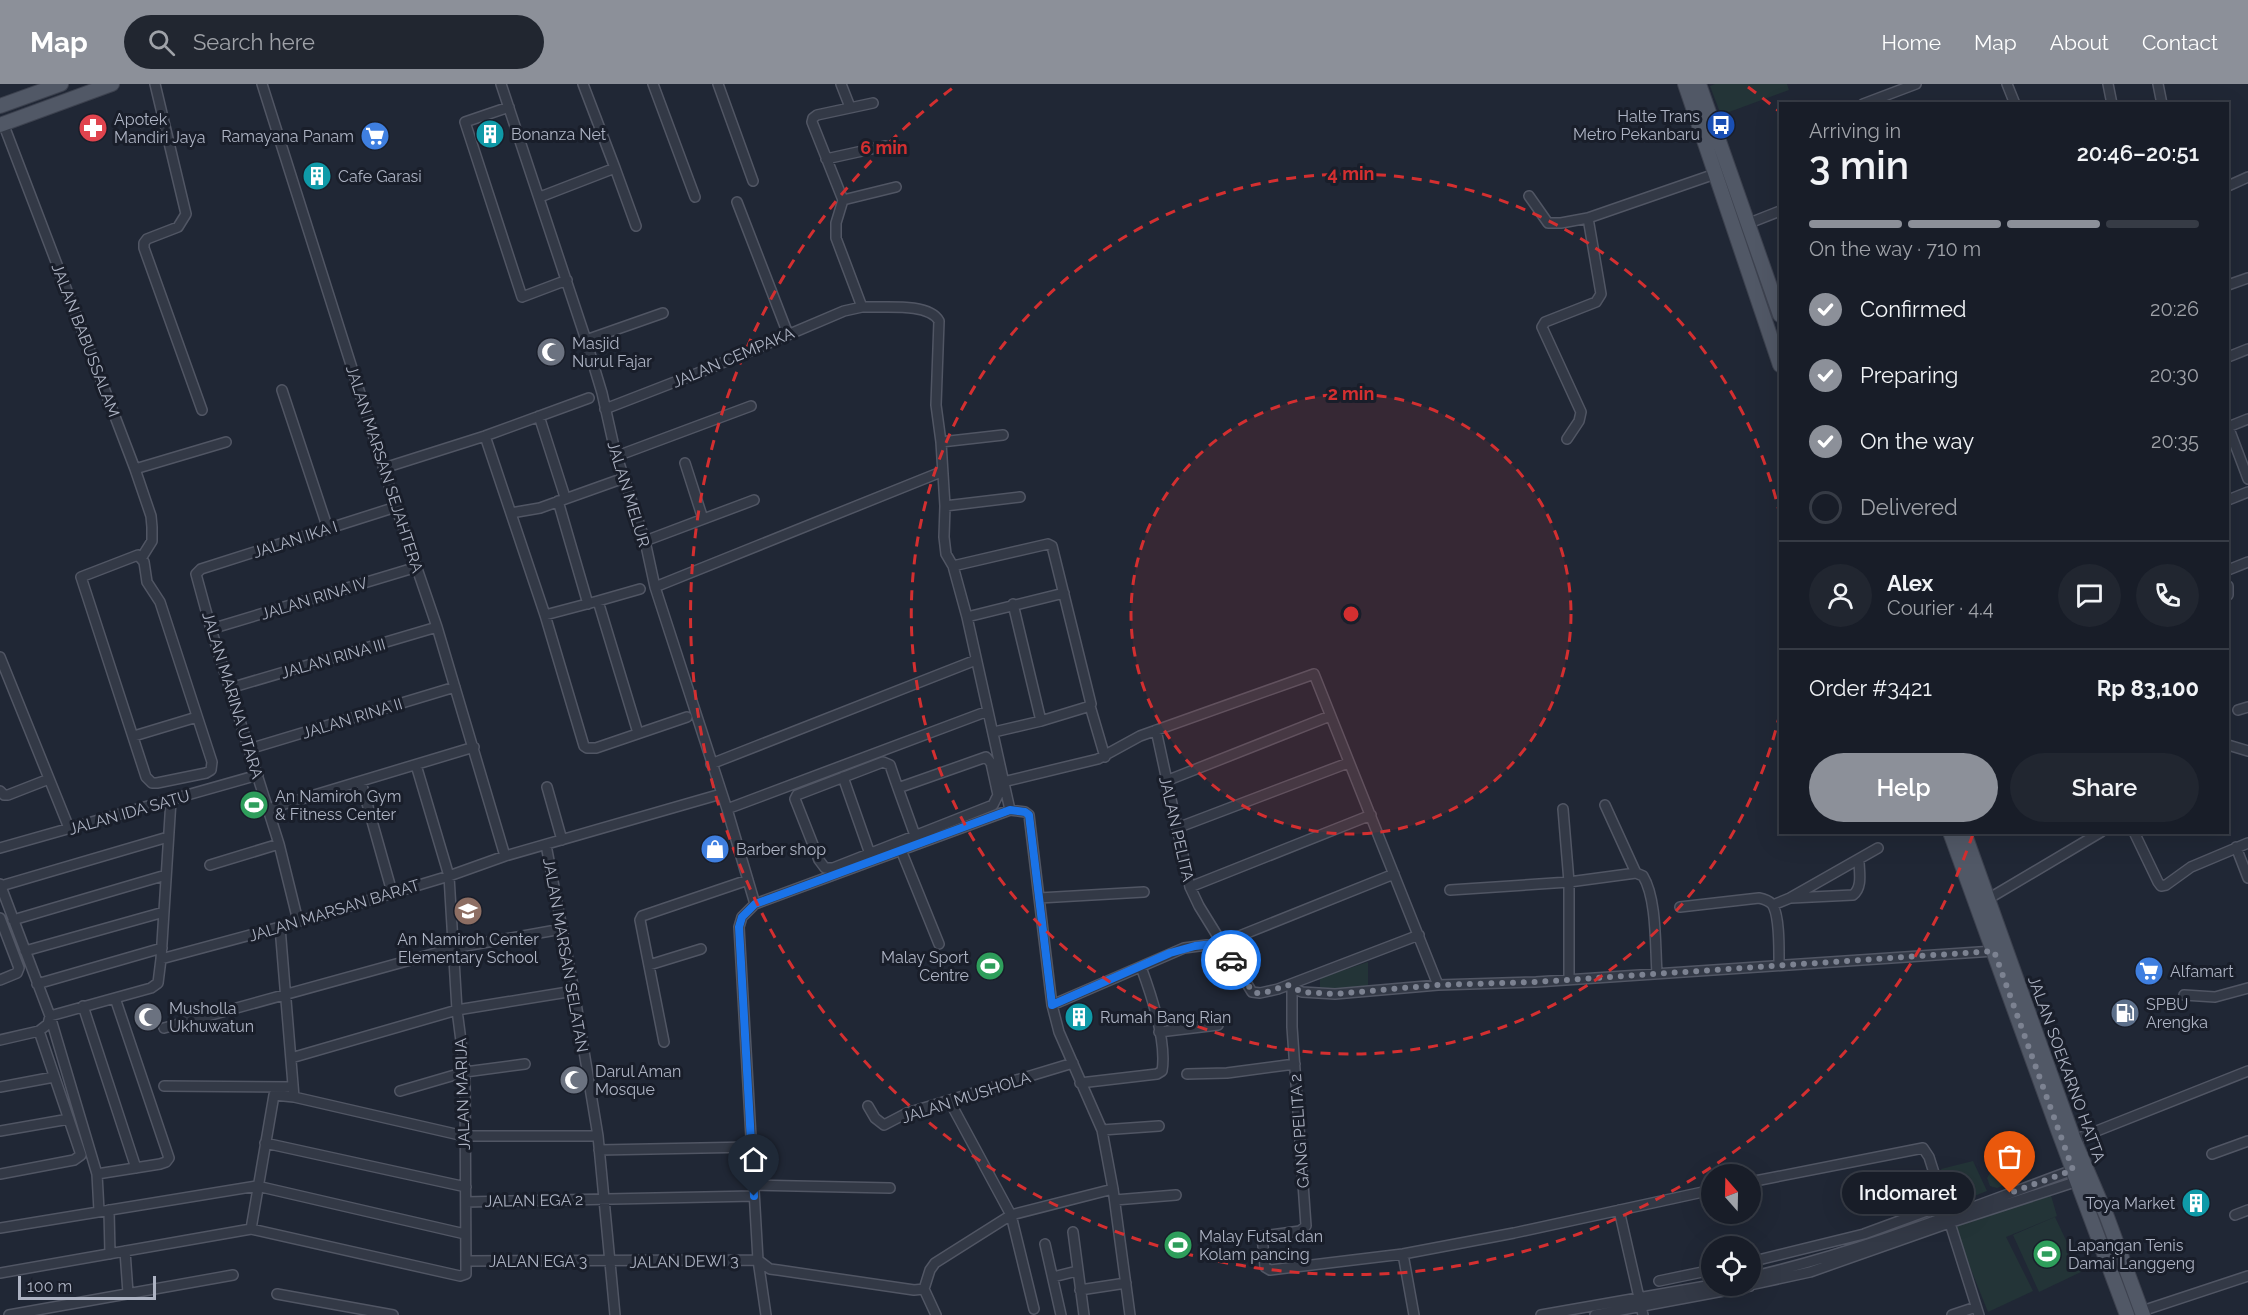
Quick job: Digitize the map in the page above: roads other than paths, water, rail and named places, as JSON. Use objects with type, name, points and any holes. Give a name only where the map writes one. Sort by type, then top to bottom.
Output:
[{"type":"main road","points":[[0,106],[40,87],[61,84]]},
{"type":"main road","points":[[2,124],[48,107],[86,88],[112,84]]},
{"type":"main road","points":[[1685,84],[1779,361]]},
{"type":"main road","points":[[1703,85],[1747,224],[1779,309]]},
{"type":"main road","points":[[40,87],[48,107]]},
{"type":"main road","name":"JALAN SOEKARNO HATTA","points":[[1951,834],[2127,1315]]},
{"type":"main road","name":"JALAN SOEKARNO HATTA","points":[[1965,834],[2074,1140],[2107,1217],[2143,1313]]},
{"type":"street","points":[[155,84],[186,214],[178,227],[147,239],[144,248],[202,410]]},
{"type":"street","name":"JALAN MARSAN SEJAHTERA","points":[[262,84],[396,507],[437,627],[505,856]]},
{"type":"street","name":"JALAN MELUR","points":[[501,84],[586,340],[617,456],[645,541],[655,587],[727,809],[755,904]]},
{"type":"street","points":[[584,84],[636,226]]},
{"type":"street","points":[[652,84],[694,196]]},
{"type":"street","points":[[718,84],[753,181]]},
{"type":"street","points":[[841,84],[850,107]]},
{"type":"street","points":[[1868,102],[1916,84]]},
{"type":"street","points":[[2108,84],[2112,102]]},
{"type":"street","points":[[2158,84],[2162,102]]},
{"type":"street","points":[[2010,85],[2014,102]]},
{"type":"street","points":[[862,307],[835,231],[843,200],[813,126],[813,118],[817,115],[873,103]]},
{"type":"street","points":[[509,107],[465,122],[510,262],[522,297],[567,280]]},
{"type":"street","name":"JALAN BABUSSALAM","points":[[2,124],[151,516],[152,541],[142,557]]},
{"type":"street","points":[[826,159],[885,146]]},
{"type":"street","points":[[540,197],[615,168]]},
{"type":"street","points":[[1529,196],[1548,223],[1561,223],[1588,218],[1715,174]]},
{"type":"street","points":[[2229,186],[2248,177]]},
{"type":"street","points":[[843,200],[896,187]]},
{"type":"street","points":[[737,202],[788,334]]},
{"type":"street","points":[[1747,224],[1779,211]]},
{"type":"street","points":[[1567,439],[1579,421],[1581,412],[1542,327],[1545,322],[1600,299],[1588,218]]},
{"type":"street","points":[[2229,285],[2248,278]]},
{"type":"street","name":"JALAN CEMPAKA","points":[[605,409],[703,371],[844,311],[862,307],[917,308],[937,316],[940,328],[936,405],[941,442]]},
{"type":"street","points":[[586,340],[663,313]]},
{"type":"street","points":[[2229,357],[2248,349]]},
{"type":"street","points":[[282,390],[328,529]]},
{"type":"street","points":[[384,468],[485,436],[589,398]]},
{"type":"street","points":[[617,456],[751,406]]},
{"type":"street","points":[[539,416],[588,604]]},
{"type":"street","points":[[2229,426],[2248,419]]},
{"type":"street","points":[[2229,429],[2248,479]]},
{"type":"street","points":[[1003,435],[941,442],[941,472],[945,506],[945,547],[953,566],[967,617],[1010,810]]},
{"type":"street","points":[[485,436],[545,615],[584,746],[596,748],[687,717]]},
{"type":"street","points":[[135,469],[226,442]]},
{"type":"street","points":[[685,463],[703,519]]},
{"type":"street","points":[[655,587],[941,472]]},
{"type":"street","points":[[511,513],[540,507],[624,478]]},
{"type":"street","points":[[2229,500],[2248,492]]},
{"type":"street","points":[[945,506],[1020,497]]},
{"type":"street","points":[[645,541],[754,500]]},
{"type":"street","name":"JALAN IKA I","points":[[196,574],[201,569],[396,507]]},
{"type":"street","points":[[953,566],[1048,544],[1052,546],[1090,706],[1105,757]]},
{"type":"street","points":[[134,556],[142,557],[147,582],[160,602],[197,717],[212,762],[211,770],[206,773],[152,783],[146,777],[81,577],[134,556]]},
{"type":"street","points":[[2229,570],[2248,562]]},
{"type":"street","name":"JALAN RINA IV","points":[[211,629],[417,567]]},
{"type":"street","name":"JALAN MARINA UTARA","points":[[196,574],[211,629],[279,844],[298,921]]},
{"type":"street","points":[[545,615],[640,589]]},
{"type":"street","points":[[967,617],[1064,593]]},
{"type":"street","points":[[598,601],[638,733]]},
{"type":"street","points":[[1013,604],[1041,721]]},
{"type":"street","name":"JALAN RINA III","points":[[230,688],[437,627]]},
{"type":"street","points":[[0,657],[2,668],[69,828]]},
{"type":"street","points":[[711,764],[976,660]]},
{"type":"street","points":[[1003,782],[1105,757],[1140,736],[1311,674],[1315,676],[1438,985]]},
{"type":"street","name":"JALAN RINA II","points":[[249,749],[455,687]]},
{"type":"street","points":[[994,732],[1090,706]]},
{"type":"street","points":[[2238,711],[2248,707]]},
{"type":"street","points":[[727,809],[988,711]]},
{"type":"street","points":[[1166,781],[1330,716]]},
{"type":"street","points":[[134,736],[197,717]]},
{"type":"street","name":"JALAN PELITA","points":[[1156,730],[1190,887],[1252,992],[1264,993],[1290,987],[1302,992],[1335,994],[1438,985],[1569,979],[1994,951]]},
{"type":"street","points":[[2229,746],[2248,751]]},
{"type":"street","points":[[268,809],[474,747]]},
{"type":"street","points":[[766,1315],[758,1260],[739,927],[742,917],[755,904],[901,850],[996,802],[999,795],[991,763],[986,757],[898,788]]},
{"type":"street","points":[[917,840],[890,765],[883,762],[797,795],[795,799],[822,865],[833,868],[1010,810],[1025,812],[1029,815],[1052,1005],[1059,1032],[1102,1130],[1115,1200],[1130,1315]]},
{"type":"street","points":[[1177,828],[1348,763]]},
{"type":"street","name":"JALAN MARIJA","points":[[251,1229],[464,1276],[466,1272],[465,1072],[457,1010],[448,876],[416,765]]},
{"type":"street","name":"JALAN IDA SATU","points":[[0,848],[258,775]]},
{"type":"street","points":[[843,777],[870,854]]},
{"type":"street","points":[[0,793],[8,795],[49,779]]},
{"type":"street","points":[[361,782],[392,892]]},
{"type":"street","points":[[547,787],[562,840]]},
{"type":"street","name":"JALAN MARSAN BARAT","points":[[161,959],[280,927],[448,876],[505,856],[721,794]]},
{"type":"street","points":[[50,1016],[155,986],[159,980],[171,800]]},
{"type":"street","points":[[1605,805],[1636,873]]},
{"type":"street","points":[[1563,809],[1569,882],[1569,979]]},
{"type":"street","points":[[1190,887],[1371,815]]},
{"type":"street","points":[[1988,899],[2099,834]]},
{"type":"street","points":[[2135,834],[2161,886],[2191,867],[2248,843]]},
{"type":"street","points":[[110,1254],[97,1174],[50,1016],[0,885],[168,837]]},
{"type":"street","points":[[210,865],[279,844]]},
{"type":"street","name":"JALAN MARSAN SELATAN","points":[[546,845],[574,991],[598,1136],[615,1315]]},
{"type":"street","points":[[2236,847],[2248,878]]},
{"type":"street","points":[[1773,905],[1790,898],[1878,848]]},
{"type":"street","points":[[901,850],[939,944]]},
{"type":"street","points":[[1790,898],[1853,895],[1858,892],[1860,886],[1859,860]]},
{"type":"street","points":[[1450,890],[1569,882],[1636,873],[1643,876],[1648,888],[1657,973]]},
{"type":"street","points":[[1052,1005],[1184,948],[1222,943],[1394,874]]},
{"type":"street","points":[[13,921],[166,875]]},
{"type":"street","points":[[664,1042],[640,920],[644,913],[748,880]]},
{"type":"street","points":[[1039,898],[1144,892]]},
{"type":"street","points":[[1680,907],[1759,898],[1767,900],[1773,905],[1776,913],[1779,965]]},
{"type":"street","points":[[25,951],[164,912]]},
{"type":"street","points":[[0,918],[3,931],[19,968],[17,973],[0,980]]},
{"type":"street","points":[[280,927],[293,1092]]},
{"type":"street","points":[[164,1028],[454,948],[562,929]]},
{"type":"street","points":[[1290,987],[1419,935]]},
{"type":"street","points":[[37,984],[162,948]]},
{"type":"street","points":[[649,965],[701,949]]},
{"type":"street","points":[[1080,1083],[1160,1073],[1163,1068],[1154,1004],[1141,967]]},
{"type":"street","name":"GANG PELITA 2","points":[[1290,987],[1306,1226],[1300,1231],[1262,1236],[1265,1267],[1270,1270],[1403,1254]]},
{"type":"street","points":[[2184,995],[2215,997],[2248,988]]},
{"type":"street","points":[[291,1058],[457,1010],[574,991]]},
{"type":"street","points":[[97,1174],[166,1162],[169,1155],[116,998]]},
{"type":"street","points":[[83,1006],[136,1168]]},
{"type":"street","points":[[0,1040],[39,1032],[48,1024],[50,1016]]},
{"type":"street","points":[[1159,1032],[1218,1025]]},
{"type":"street","points":[[0,1174],[80,1157],[81,1151],[39,1032]]},
{"type":"street","name":"JALAN MUSHOLA","points":[[868,1106],[875,1118],[884,1125],[907,1113],[950,1102],[1073,1063]]},
{"type":"street","points":[[400,1091],[465,1072],[525,1064]]},
{"type":"street","points":[[1187,1074],[1227,1073],[1294,1064]]},
{"type":"street","points":[[2074,1140],[2248,1071]]},
{"type":"street","points":[[0,1087],[54,1077]]},
{"type":"street","points":[[164,1086],[293,1092],[464,1136],[598,1136]]},
{"type":"street","points":[[0,1274],[251,1229],[272,1098],[274,1095],[293,1092]]},
{"type":"street","points":[[950,1102],[1011,1215],[1034,1309]]},
{"type":"street","points":[[0,1131],[69,1119]]},
{"type":"street","points":[[1102,1130],[1159,1126]]},
{"type":"street","points":[[2212,1154],[2248,1141]]},
{"type":"street","points":[[265,1143],[466,1187]]},
{"type":"street","points":[[598,1150],[752,1148]]},
{"type":"street","points":[[1761,1180],[1923,1148],[1929,1157],[1978,1311],[1952,1315]]},
{"type":"street","points":[[1761,1283],[1810,1272],[1948,1219],[2075,1176]]},
{"type":"street","points":[[754,1185],[890,1188]]},
{"type":"street","points":[[0,1228],[257,1186],[465,1234]]},
{"type":"street","points":[[936,1315],[924,1289],[930,1270],[935,1263],[1011,1215],[1113,1189]]},
{"type":"street","points":[[1413,1315],[1403,1254],[1701,1192]]},
{"type":"street","points":[[1115,1200],[1176,1195]]},
{"type":"street","name":"JALAN EGA 2","points":[[466,1202],[754,1196]]},
{"type":"street","points":[[1761,1260],[1855,1237],[1943,1205]]},
{"type":"street","points":[[1619,1210],[1642,1306]]},
{"type":"street","points":[[2235,1215],[2248,1210]]},
{"type":"street","points":[[1073,1232],[1083,1315]]},
{"type":"street","points":[[1855,1237],[1860,1251]]},
{"type":"street","points":[[1045,1244],[1061,1315]]},
{"type":"street","points":[[124,1251],[128,1293]]},
{"type":"street","points":[[1803,1251],[1805,1265]]},
{"type":"street","points":[[1761,1274],[1860,1251]]},
{"type":"street","points":[[758,1260],[770,1269],[914,1290],[924,1289]]},
{"type":"street","name":"JALAN DEWI 3","points":[[609,1261],[758,1260]]},
{"type":"street","name":"JALAN EGA 3","points":[[467,1261],[609,1261]]},
{"type":"street","points":[[1053,1277],[1077,1271]]},
{"type":"street","points":[[1659,1281],[1701,1272]]},
{"type":"street","points":[[9,1315],[233,1275]]},
{"type":"street","points":[[2143,1313],[2248,1276]]},
{"type":"street","points":[[1080,1290],[1126,1283]]},
{"type":"street","points":[[1542,1315],[1642,1306],[1701,1288]]},
{"type":"street","points":[[277,1294],[393,1315]]},
{"type":"street","points":[[1595,1315],[1701,1295]]},
{"type":"place","name":"Halte Trans Metro Pekanbaru","points":[[1721,125]]},
{"type":"place","name":"Apotek Mandiri Jaya","points":[[93,128]]},
{"type":"place","name":"Bonanza Net","points":[[490,134]]},
{"type":"place","name":"Ramayana Panam","points":[[375,136]]},
{"type":"place","name":"Cafe Garasi","points":[[317,176]]},
{"type":"place","name":"Masjid Nurul Fajar","points":[[551,352]]},
{"type":"place","name":"An Namiroh Gym & Fitness Center","points":[[254,805]]},
{"type":"place","name":"Barber shop","points":[[715,849]]},
{"type":"place","name":"An Namiroh Center Elementary School","points":[[468,911]]},
{"type":"place","name":"Malay Sport Centre","points":[[990,966]]},
{"type":"place","name":"Alfamart","points":[[2149,971]]},
{"type":"place","name":"SPBU Arengka","points":[[2125,1013]]},
{"type":"place","name":"Musholla Ukhuwatun","points":[[148,1017]]},
{"type":"place","name":"Rumah Bang Rian","points":[[1079,1017]]},
{"type":"place","name":"Darul Aman Mosque","points":[[574,1080]]},
{"type":"place","name":"Indomaret","points":[[2010,1193]]},
{"type":"place","name":"Toya Market","points":[[2196,1203]]},
{"type":"place","name":"Malay Futsal dan Kolam pancing","points":[[1178,1245]]},
{"type":"place","name":"Lapangan Tenis Damai Langgeng","points":[[2047,1254]]}]
